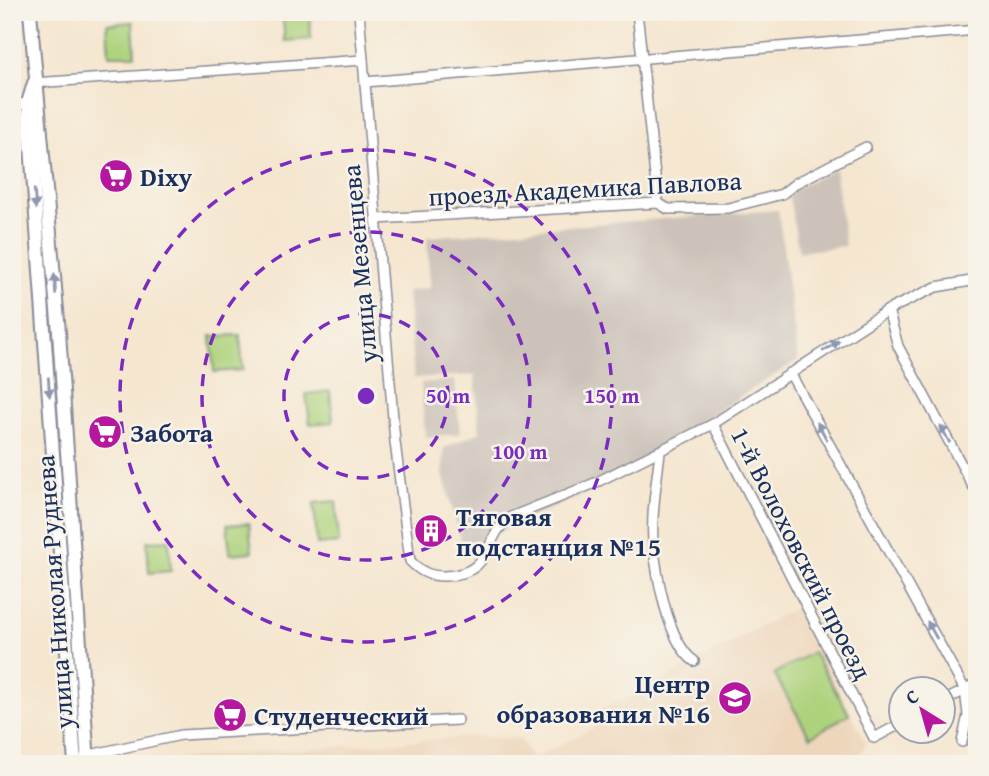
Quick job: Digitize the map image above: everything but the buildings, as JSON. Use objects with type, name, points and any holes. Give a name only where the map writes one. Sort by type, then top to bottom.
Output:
[{"type":"street","name":"улица Николая Руднева","points":[[30,12],[34,83],[40,102],[53,251],[82,760]]},
{"type":"street","name":"улица Мезенцева","points":[[359,12],[395,442],[410,561],[420,571],[433,576],[457,575],[478,565],[491,549],[503,522],[511,517],[595,484],[660,452]]},
{"type":"street","points":[[637,12],[658,204]]},
{"type":"street","points":[[365,82],[977,30]]},
{"type":"street","points":[[34,83],[363,60]]},
{"type":"street","name":"улица Николая Руднева","points":[[34,83],[28,103],[82,760]]},
{"type":"street","points":[[12,105],[28,103]]},
{"type":"street","name":"проезд Академика Павлова","points":[[376,219],[658,204],[668,209],[728,208],[782,194],[796,183],[866,147]]},
{"type":"street","points":[[694,661],[682,652],[662,602],[664,590],[653,539],[660,452],[713,424],[888,310],[936,287],[977,280]]},
{"type":"street","points":[[888,310],[898,346],[977,494]]},
{"type":"street","points":[[790,373],[965,690],[968,715],[962,742]]},
{"type":"street","name":"1-й Волоховский проезд","points":[[713,424],[874,738],[888,730]]},
{"type":"street","points":[[958,694],[977,683]]},
{"type":"street","points":[[82,760],[181,735],[458,720]]},
{"type":"shaded area","points":[[835,169],[845,246],[799,252],[789,197],[797,188]]},
{"type":"shaded area","points":[[778,210],[798,360],[595,489],[463,548],[443,474],[444,448],[480,432],[475,375],[414,378],[407,291],[430,288],[427,237]]},
{"type":"shaded area","points":[[455,380],[460,434],[425,437],[421,383]]},
{"type":"shaded area","name":"Центр образования №16","points":[[796,607],[866,743],[857,764],[112,764],[478,736],[521,739],[532,759],[597,726],[593,714],[662,681]]},
{"type":"green space","points":[[282,12],[310,12],[311,39],[285,41]]},
{"type":"green space","points":[[133,22],[135,55],[109,55],[107,24]]},
{"type":"green space","points":[[240,335],[243,370],[214,372],[211,336]]},
{"type":"green space","points":[[330,391],[333,422],[310,424],[306,394]]},
{"type":"green space","points":[[336,501],[339,543],[317,545],[314,503]]},
{"type":"green space","points":[[249,523],[252,552],[230,554],[227,525]]},
{"type":"green space","points":[[169,540],[171,571],[149,573],[147,541]]},
{"type":"green space","points":[[813,652],[849,714],[810,737],[774,674]]},
{"type":"place","name":"Dixy","points":[[116,176]]},
{"type":"place","name":"Забота","points":[[105,432]]},
{"type":"place","name":"Тяговая подстанция №15","points":[[431,531]]},
{"type":"place","name":"Центр образования №16","points":[[735,698]]},
{"type":"place","name":"Студенческий","points":[[230,715]]}]
